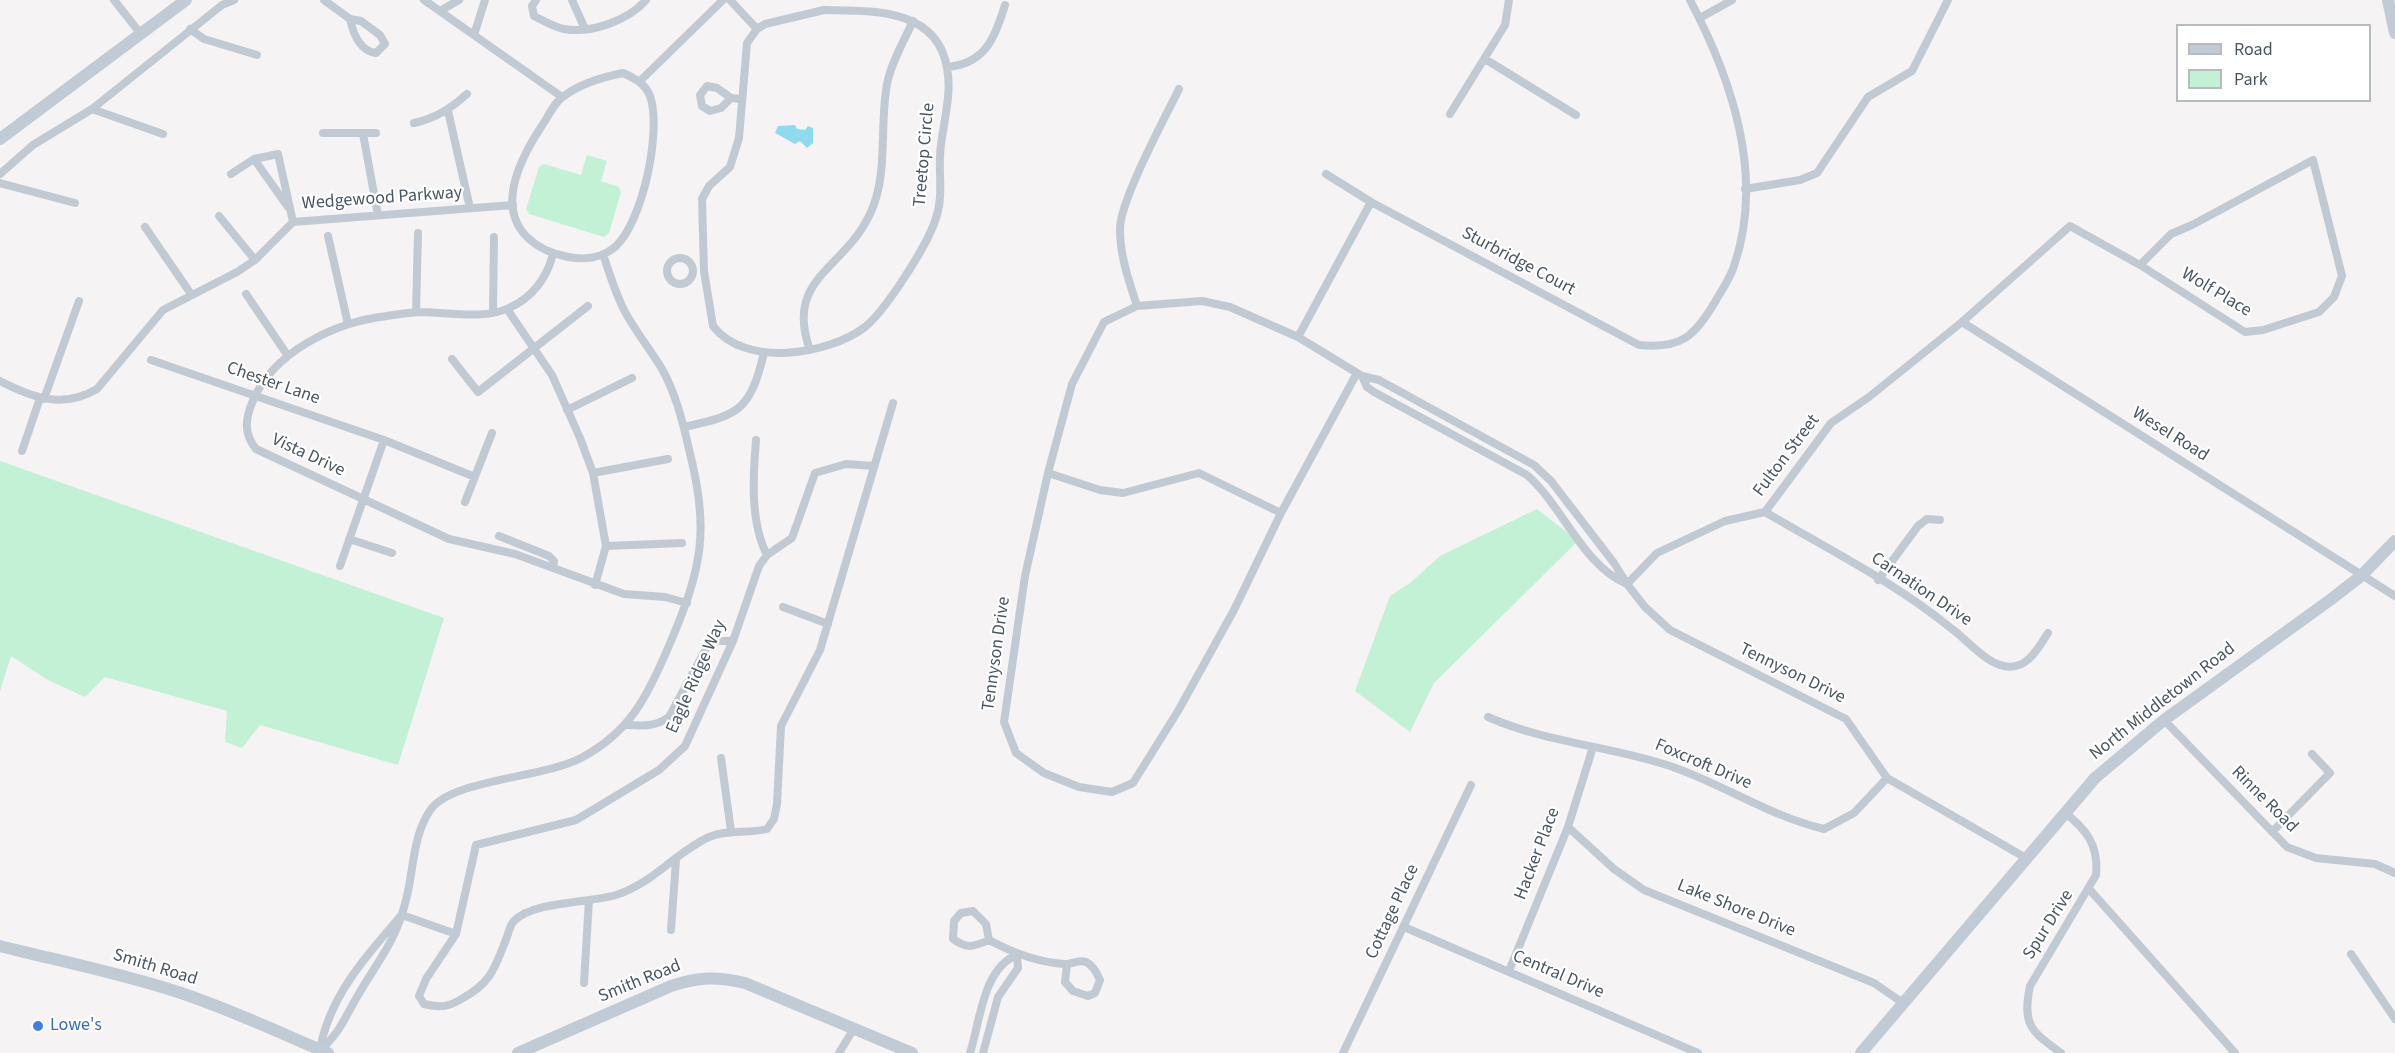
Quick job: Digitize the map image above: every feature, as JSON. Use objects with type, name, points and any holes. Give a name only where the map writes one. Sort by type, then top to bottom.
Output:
[{"type":"street","points":[[114,0],[140,33]]},
{"type":"street","points":[[0,139],[186,0]]},
{"type":"street","points":[[0,174],[33,145],[92,109],[190,29],[222,5],[234,0]]},
{"type":"street","points":[[324,0],[350,19],[361,21],[380,35],[385,44],[376,53],[368,52],[352,30],[350,19]]},
{"type":"street","points":[[424,0],[561,97]]},
{"type":"street","points":[[440,11],[459,0]]},
{"type":"street","points":[[474,35],[485,0]]},
{"type":"street","points":[[536,0],[532,6],[534,16],[566,30],[585,29],[627,17],[646,0]]},
{"type":"street","points":[[572,0],[585,29]]},
{"type":"street","points":[[640,81],[723,0]]},
{"type":"street","points":[[730,0],[757,30]]},
{"type":"street","points":[[1450,114],[1505,25],[1509,0]]},
{"type":"street","points":[[1690,0],[1722,65],[1741,127],[1745,189],[1800,180],[1817,173],[1869,97],[1912,70],[1948,0]]},
{"type":"street","points":[[1700,18],[1732,0]]},
{"type":"street","points":[[2388,0],[2395,33]]},
{"type":"street","points":[[947,67],[963,66],[980,56],[992,41],[1005,5]]},
{"type":"street","name":"Treetop Circle","points":[[824,10],[892,13],[913,21],[926,30],[939,45],[947,67],[948,89],[940,149],[943,189],[936,221],[922,250],[876,315],[864,327],[848,337],[810,350],[764,353],[717,332],[708,308],[702,200],[709,186],[730,167],[739,138],[747,43],[765,24],[824,10]]},
{"type":"street","points":[[810,350],[805,335],[802,308],[808,291],[841,256],[869,217],[879,193],[887,82],[913,21]]},
{"type":"street","points":[[190,29],[204,39],[257,55]]},
{"type":"street","points":[[1485,59],[1576,115]]},
{"type":"street","points":[[623,73],[640,81],[650,95],[653,139],[647,175],[637,208],[624,235],[615,247],[603,254],[581,259],[553,254],[528,238],[518,225],[513,205],[513,187],[531,142],[561,97],[604,76],[623,73]]},
{"type":"street","points":[[1137,306],[1124,264],[1119,228],[1130,193],[1179,89]]},
{"type":"street","points":[[414,123],[432,119],[448,111],[466,94]]},
{"type":"street","points":[[731,98],[742,99]]},
{"type":"street","points":[[92,109],[163,134]]},
{"type":"street","points":[[448,111],[470,208]]},
{"type":"street","points":[[323,133],[376,133]]},
{"type":"street","points":[[363,134],[378,215]]},
{"type":"street","points":[[231,174],[254,159],[278,154],[293,222]]},
{"type":"street","points":[[254,159],[290,210]]},
{"type":"street","name":"Wolf Place","points":[[2313,160],[2342,276],[2334,297],[2319,312],[2263,330],[2245,332],[2140,265],[2171,234],[2313,160]]},
{"type":"street","name":"Sturbridge Court","points":[[1326,174],[1371,202],[1639,345],[1664,347],[1684,340],[1700,328],[1734,268],[1743,232],[1745,189]]},
{"type":"street","points":[[0,183],[75,203]]},
{"type":"street","points":[[1298,337],[1371,202]]},
{"type":"street","name":"Wedgewood Parkway","points":[[0,381],[42,399],[63,401],[82,397],[97,389],[163,310],[237,272],[255,260],[293,222],[513,205]]},
{"type":"street","points":[[219,216],[255,260]]},
{"type":"street","name":"Fulton Street","points":[[1627,584],[1657,553],[1725,521],[1765,512],[1831,423],[1869,397],[1962,322],[2070,226],[2140,265]]},
{"type":"street","points":[[144,227],[191,294]]},
{"type":"street","points":[[416,312],[418,233]]},
{"type":"street","points":[[328,236],[348,324]]},
{"type":"street","points":[[493,313],[494,237]]},
{"type":"street","name":"Vista Drive","points":[[553,254],[549,268],[541,282],[525,299],[507,309],[493,313],[416,312],[380,316],[348,324],[315,338],[288,356],[264,380],[254,396],[245,425],[250,441],[256,449],[449,539],[515,554],[624,594],[665,597],[687,603]]},
{"type":"street","points":[[322,1052],[337,1035],[356,998],[391,945],[402,915],[418,837],[432,808],[451,794],[473,787],[555,770],[605,743],[626,724],[642,704],[687,603],[701,543],[702,513],[684,427],[662,370],[625,312],[615,291],[603,254]]},
{"type":"street","points":[[693,269],[704,267]]},
{"type":"street","points":[[246,294],[288,356]]},
{"type":"street","points":[[22,451],[79,300]]},
{"type":"street","name":"Tennyson Drive","points":[[1360,374],[1281,513],[1234,610],[1178,711],[1133,783],[1112,792],[1079,787],[1044,773],[1016,753],[1004,723],[1025,576],[1048,474],[1072,384],[1104,322],[1137,306],[1202,302],[1230,307],[1298,337],[1360,374],[1379,380],[1534,465],[1551,481],[1614,563],[1627,584],[1646,607],[1670,630],[1846,719],[1887,778],[2026,858]]},
{"type":"street","points":[[452,359],[478,392],[588,306]]},
{"type":"street","points":[[507,309],[514,323],[534,347],[552,375],[593,473],[606,546],[595,585]]},
{"type":"street","name":"Wesel Road","points":[[1962,322],[2395,596]]},
{"type":"street","points":[[684,427],[717,420],[737,411],[750,397],[764,353]]},
{"type":"street","name":"Chester Lane","points":[[151,360],[384,440],[475,477]]},
{"type":"street","name":"Tennyson Drive","points":[[1360,374],[1367,387],[1374,392],[1527,475],[1542,490],[1604,570],[1627,584]]},
{"type":"street","points":[[567,410],[632,378]]},
{"type":"street","points":[[874,466],[893,403]]},
{"type":"street","points":[[465,502],[492,433]]},
{"type":"street","points":[[340,566],[384,440]]},
{"type":"street","points":[[756,440],[757,526],[759,540],[767,555]]},
{"type":"street","points":[[593,473],[668,459]]},
{"type":"street","name":"Eagle Ridge Way","points":[[846,464],[874,466],[820,650],[781,726],[777,804],[774,819],[767,829],[752,833],[731,831],[708,838],[642,884],[616,895],[541,909],[513,921],[491,977],[480,988],[452,1005],[438,1008],[424,1004],[419,996],[426,979],[456,934],[476,845],[576,820],[659,770],[685,746],[733,641],[759,566],[767,555],[782,548],[792,538],[815,473],[846,464]]},
{"type":"street","points":[[1048,474],[1100,490],[1123,493],[1199,473],[1281,513]]},
{"type":"street","name":"Carnation Drive","points":[[1765,512],[1940,619],[1988,659],[2003,666],[2017,666],[2028,660],[2048,633]]},
{"type":"street","points":[[1878,580],[1918,526],[1927,519],[1940,520]]},
{"type":"street","points":[[500,536],[549,556],[554,561],[553,568]]},
{"type":"street","points":[[349,539],[392,553]]},
{"type":"street","name":"North Middletown Road","points":[[1861,1053],[2064,812],[2103,770],[2164,720],[2361,576],[2395,541]]},
{"type":"street","points":[[606,546],[682,543]]},
{"type":"street","points":[[783,606],[828,624]]},
{"type":"street","points":[[626,724],[651,725],[669,717],[707,647],[717,641],[733,641]]},
{"type":"street","name":"Foxcroft Drive","points":[[1488,717],[1535,735],[1628,753],[1673,767],[1798,823],[1824,829],[1854,813],[1887,778]]},
{"type":"street","name":"Rinne Road","points":[[2164,720],[2287,847],[2300,854],[2316,858],[2375,864],[2395,873]]},
{"type":"street","name":"Hacker Place","points":[[1509,971],[1568,827],[1593,747]]},
{"type":"street","points":[[2272,832],[2331,773],[2312,754]]},
{"type":"street","points":[[721,758],[731,831]]},
{"type":"street","name":"Cottage Place","points":[[1343,1053],[1471,785]]},
{"type":"street","name":"Spur Drive","points":[[2061,1053],[2035,1034],[2027,1021],[2026,1006],[2030,986],[2090,890],[2096,875],[2098,858],[2094,844],[2083,827],[2064,812]]},
{"type":"street","name":"Lake Shore Drive","points":[[1568,827],[1614,869],[1644,890],[1874,982],[1903,1003]]},
{"type":"street","points":[[671,930],[676,860]]},
{"type":"street","points":[[2090,890],[2235,1053]]},
{"type":"street","points":[[584,983],[590,900]]},
{"type":"street","points":[[973,911],[986,924],[989,940],[972,948],[962,946],[953,939],[954,921],[961,913],[973,911]]},
{"type":"street","points":[[402,915],[456,934]]},
{"type":"street","points":[[322,1052],[323,1032],[340,995],[380,938],[402,915]]},
{"type":"street","name":"Central Drive","points":[[1404,927],[1698,1053]]},
{"type":"street","points":[[989,940],[1017,955],[1067,965],[1076,961],[1090,964],[1100,980],[1095,993],[1088,996],[1072,991],[1065,982],[1067,965]]},
{"type":"street","name":"Smith Road","points":[[0,946],[132,978],[179,993],[232,1011],[322,1052]]},
{"type":"street","points":[[2351,954],[2395,1019]]},
{"type":"street","points":[[970,1053],[989,986],[1005,960],[1017,955]]},
{"type":"street","points":[[983,1053],[998,997],[1018,968],[1017,955]]},
{"type":"street","name":"Smith Road","points":[[518,1053],[671,986],[694,978],[719,976],[745,982],[853,1030],[912,1053]]},
{"type":"street","points":[[839,1053],[853,1030]]},
{"type":"street","points":[[976,1033],[987,1038]]},
{"type":"green space","points":[[587,155],[607,161],[601,181],[619,187],[621,192],[609,233],[604,237],[529,214],[526,209],[539,167],[544,164],[581,175]]},
{"type":"green space","points":[[0,461],[444,618],[398,765],[260,725],[242,748],[225,742],[227,711],[105,677],[85,697],[48,680],[11,656],[0,691]]},
{"type":"green space","points":[[1537,509],[1578,541],[1434,683],[1410,732],[1355,691],[1390,596],[1410,583],[1440,556]]},
{"type":"water","points":[[795,125],[797,129],[805,130],[808,126],[813,128],[813,143],[807,148],[800,141],[795,144],[775,133],[778,126]]},
{"type":"place","name":"Lowe's","points":[[38,1026]]}]
